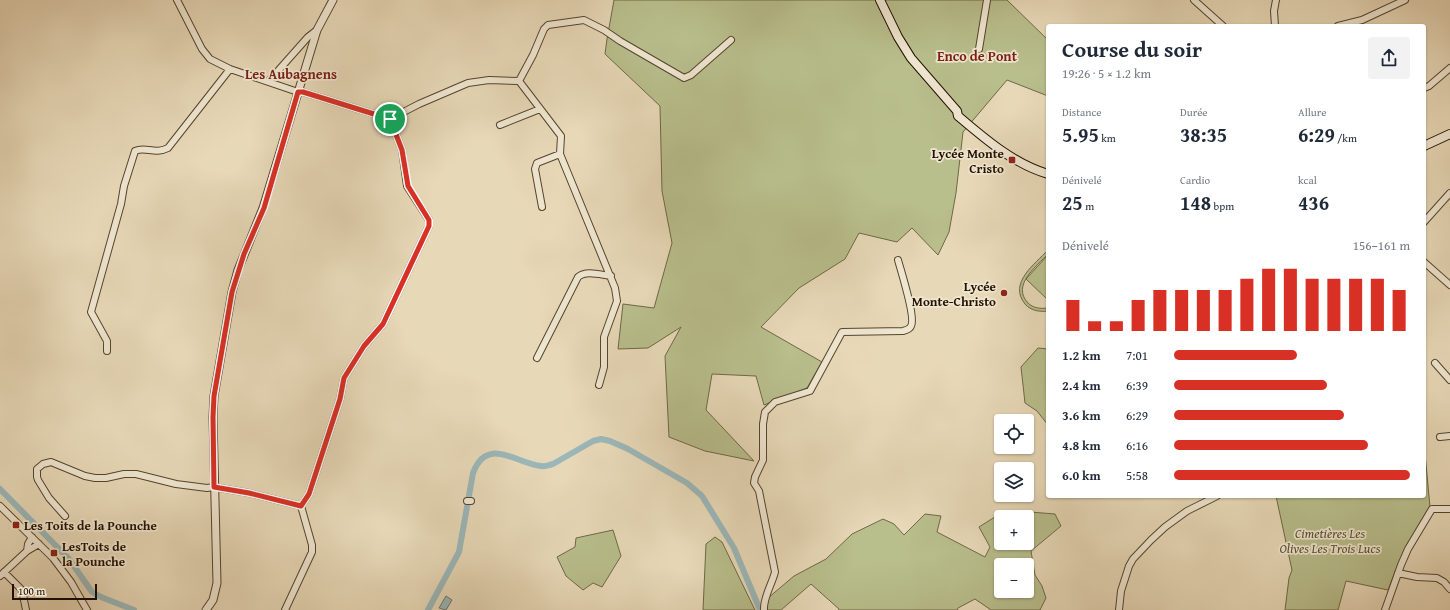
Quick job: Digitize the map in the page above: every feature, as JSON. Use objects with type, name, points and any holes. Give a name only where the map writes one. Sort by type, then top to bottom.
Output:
[{"type":"main road","points":[[880,0],[892,26],[911,58],[957,112],[958,116],[998,148],[1032,168],[1046,173]]},
{"type":"main road","points":[[1426,145],[1450,134]]},
{"type":"street","points":[[177,0],[202,49],[210,59],[230,69],[298,92],[303,92],[390,119],[419,104],[468,83],[489,80],[519,81]]},
{"type":"street","points":[[206,610],[213,600],[217,583],[214,487],[214,396],[232,292],[244,254],[264,208],[317,30],[333,0]]},
{"type":"street","points":[[979,49],[987,0]]},
{"type":"street","points":[[1194,0],[1221,24]]},
{"type":"street","points":[[1275,24],[1274,11],[1276,0]]},
{"type":"street","points":[[1346,24],[1362,20],[1405,0]]},
{"type":"street","points":[[519,81],[546,26],[573,20],[584,20],[604,30],[620,41],[684,78],[691,75],[731,40]]},
{"type":"street","points":[[269,82],[308,37],[317,30]]},
{"type":"street","points":[[1426,87],[1450,68]]},
{"type":"street","points":[[107,351],[107,341],[91,312],[121,204],[124,186],[135,151],[139,149],[160,152],[168,148],[230,69]]},
{"type":"street","points":[[519,81],[561,136],[560,154],[611,276],[617,294],[617,301],[604,337],[604,367],[599,385]]},
{"type":"street","points":[[500,125],[540,109]]},
{"type":"street","points":[[285,610],[312,552],[312,545],[301,506],[309,494],[340,399],[344,378],[364,346],[383,324],[429,226],[429,220],[408,186],[402,150],[390,119]]},
{"type":"street","points":[[542,207],[534,169],[537,163],[560,154]]},
{"type":"street","points":[[1426,220],[1450,193]]},
{"type":"street","points":[[764,610],[763,604],[775,572],[760,498],[754,483],[755,477],[764,460],[763,424],[766,412],[775,402],[810,391],[842,332],[903,331],[912,326],[912,315],[898,260]]},
{"type":"street","points":[[1426,264],[1450,285]]},
{"type":"street","points":[[537,358],[578,277],[581,274],[586,273],[611,276]]},
{"type":"street","points":[[1435,363],[1450,380]]},
{"type":"street","points":[[1440,438],[1450,436]]},
{"type":"street","points":[[65,516],[49,498],[38,480],[37,469],[43,464],[51,462],[85,476],[95,478],[106,478],[131,473],[176,484],[207,488],[214,487],[249,493],[301,506]]},
{"type":"street","points":[[1119,610],[1121,591],[1133,558],[1165,527],[1187,511],[1213,498]]},
{"type":"street","points":[[0,506],[53,558],[71,582],[88,610]]},
{"type":"street","points":[[1384,610],[1408,550],[1432,509],[1450,509]]},
{"type":"street","points":[[27,551],[28,544],[32,536]]},
{"type":"street","points":[[26,610],[22,590],[2,574],[27,551],[39,544]]},
{"type":"street","points":[[1398,573],[1417,577],[1437,578],[1444,582],[1450,589]]},
{"type":"green space","points":[[614,0],[1007,0],[1046,38],[1046,95],[1007,80],[963,132],[956,193],[949,232],[938,255],[912,228],[897,242],[859,233],[845,259],[799,288],[761,327],[822,362],[807,388],[764,405],[756,376],[712,374],[706,410],[754,461],[705,451],[669,437],[665,356],[681,327],[648,348],[618,349],[623,304],[654,308],[672,243],[662,191],[660,106],[605,54]]},
{"type":"green space","points":[[1046,252],[1046,256],[1032,270],[1022,289],[1024,296],[1030,305],[1037,308],[1046,308],[1046,311],[1033,310],[1025,304],[1021,296],[1021,281]]},
{"type":"green space","points":[[1046,257],[1046,298],[1026,279]]},
{"type":"green space","points":[[1038,348],[1046,349],[1046,422],[1037,411],[1025,403],[1021,367]]},
{"type":"green space","name":"Cimetières Les Olives Les Trois Lucs","points":[[1426,464],[1430,507],[1395,572],[1388,590],[1346,581],[1338,610],[1285,610],[1289,578],[1292,570],[1276,498],[1426,498]]},
{"type":"green space","points":[[1034,512],[1055,514],[1061,526],[1034,548]]},
{"type":"green space","points":[[925,514],[941,516],[937,532],[985,557],[990,547],[979,527],[994,517],[994,550],[1032,550],[1032,558],[994,558],[994,598],[1034,598],[1034,569],[1035,575],[1042,586],[1046,598],[1040,610],[991,610],[975,599],[957,610],[839,610],[811,584],[781,610],[767,610],[766,605],[768,598],[794,576],[826,559],[852,534],[883,519],[894,524],[904,535]]},
{"type":"green space","points":[[613,530],[621,556],[602,587],[593,583],[583,590],[566,576],[557,557],[575,547],[576,538]]},
{"type":"green space","points":[[715,537],[722,542],[755,610],[703,610],[706,544]]},
{"type":"water","points":[[446,596],[452,600],[446,610],[439,608]]},
{"type":"waterway","points":[[428,610],[459,552],[473,473],[479,462],[486,456],[503,454],[532,464],[546,466],[553,464],[593,441],[601,439],[610,441],[628,449],[687,483],[702,496],[734,548],[760,610]]},
{"type":"waterway","points":[[0,489],[69,559],[92,592],[134,610]]},
{"type":"place","name":"Lycée Monte Cristo","points":[[1012,160]]},
{"type":"place","name":"Lycée Monte-Christo","points":[[1004,293]]},
{"type":"place","name":"Les Toits de la Pounche","points":[[16,525]]},
{"type":"place","name":"LesToits de la Pounche","points":[[54,553]]},
{"type":"district","name":"Enco de Pont","points":[[977,56]]},
{"type":"district","name":"Les Aubagnens","points":[[291,74]]},
{"type":"route","points":[[298,92],[303,92],[390,119],[402,150],[408,186],[429,220],[429,226],[383,324],[364,346],[344,378],[340,399],[309,494],[301,506],[249,493],[214,487],[214,396],[232,292],[244,254],[264,208],[298,92]]}]
